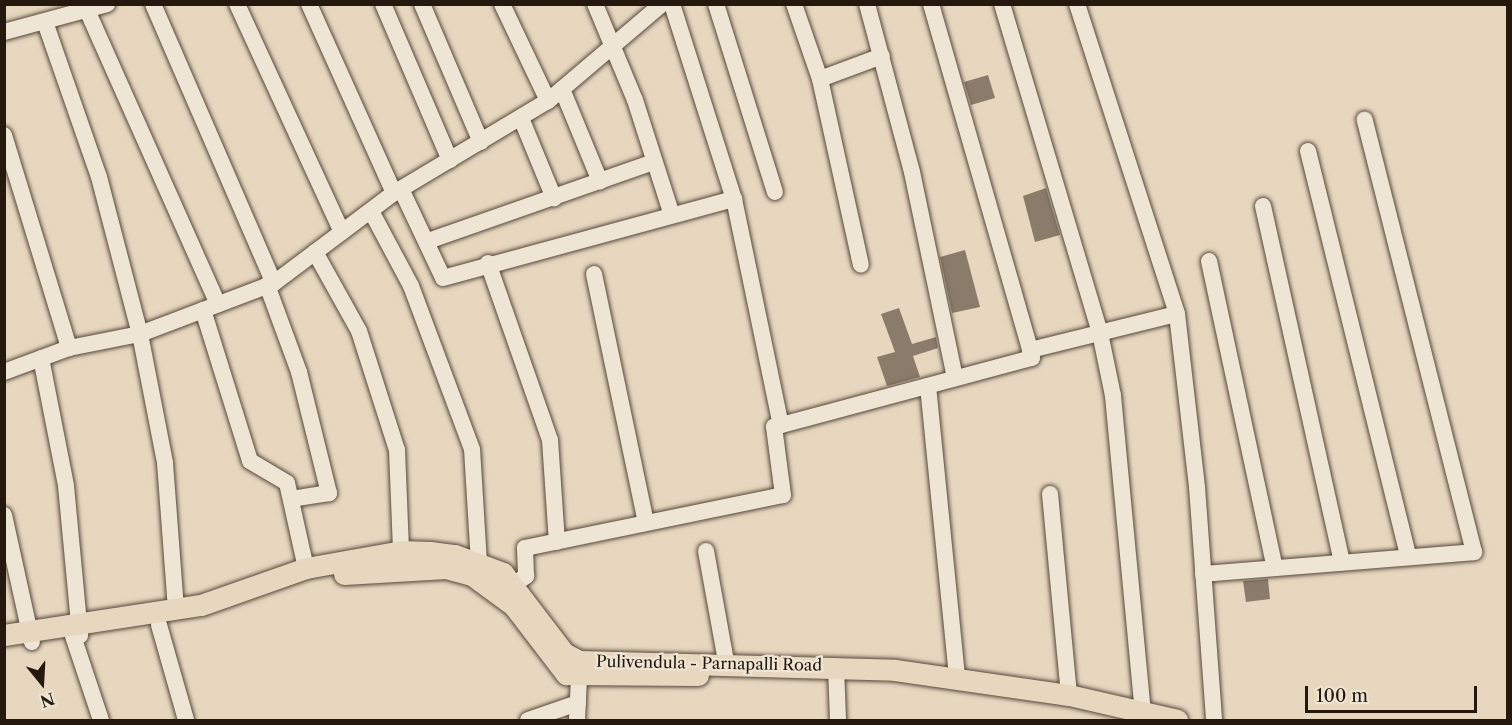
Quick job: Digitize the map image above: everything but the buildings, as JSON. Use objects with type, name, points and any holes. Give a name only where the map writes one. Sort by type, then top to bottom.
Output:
[{"type":"main road","name":"Pulivendula - Parnapalli Road","points":[[78,632],[176,609],[306,568],[401,551],[479,562],[515,584],[564,653],[579,669],[726,661],[836,673],[1009,699],[1112,720]]},
{"type":"main road","name":"Pulivendula - Parnapalli Road","points":[[4,635],[31,637],[159,624],[217,614],[353,572],[446,568],[497,590],[556,668],[836,673],[957,678],[1069,695],[1177,720]]},
{"type":"main road","name":"Pulivendula - Parnapalli Road","points":[[4,646],[31,637]]},
{"type":"street","points":[[4,32],[107,4]]},
{"type":"street","points":[[153,4],[271,284],[299,372],[329,493],[293,499]]},
{"type":"street","points":[[237,4],[342,232]]},
{"type":"street","points":[[309,4],[397,191],[428,240],[443,278],[488,263],[734,199]]},
{"type":"street","points":[[383,4],[450,160]]},
{"type":"street","points":[[422,4],[481,142]]},
{"type":"street","points":[[502,4],[548,101]]},
{"type":"street","points":[[595,4],[614,48],[672,215]]},
{"type":"street","points":[[4,372],[69,348],[140,334],[271,284],[397,191],[548,101],[614,48],[662,4]]},
{"type":"street","points":[[672,4],[734,199],[781,425]]},
{"type":"street","points":[[716,4],[775,192]]},
{"type":"street","points":[[794,4],[820,79],[861,265]]},
{"type":"street","points":[[867,4],[882,56],[955,378]]},
{"type":"street","points":[[515,584],[526,576],[525,548],[783,495],[774,428],[1032,358],[931,4]]},
{"type":"street","points":[[1002,4],[1100,333],[1113,396],[1143,713]]},
{"type":"street","points":[[1077,4],[1177,314],[1203,574],[1214,720]]},
{"type":"street","points":[[87,10],[211,307],[250,461],[281,476],[293,499],[306,568]]},
{"type":"street","points":[[45,22],[99,177],[140,334],[165,463],[176,609]]},
{"type":"street","points":[[820,79],[882,56]]},
{"type":"street","points":[[562,89],[600,181]]},
{"type":"street","points":[[521,118],[554,198]]},
{"type":"street","points":[[1203,574],[1474,552],[1365,120]]},
{"type":"street","points":[[4,135],[69,348]]},
{"type":"street","points":[[1308,151],[1408,556]]},
{"type":"street","points":[[428,240],[654,162]]},
{"type":"street","points":[[1263,206],[1342,562]]},
{"type":"street","points":[[371,211],[411,286],[472,449],[479,562]]},
{"type":"street","points":[[315,252],[358,331],[397,450],[401,551]]},
{"type":"street","points":[[1209,261],[1275,568]]},
{"type":"street","points":[[488,263],[550,440],[557,542]]},
{"type":"street","points":[[594,274],[646,523]]},
{"type":"street","points":[[1030,350],[1177,314]]},
{"type":"street","points":[[41,358],[66,486],[78,632],[100,720]]},
{"type":"street","points":[[928,386],[957,678]]},
{"type":"street","points":[[1050,494],[1069,695]]},
{"type":"street","points":[[4,515],[31,637]]},
{"type":"street","points":[[706,551],[726,661]]},
{"type":"street","points":[[159,624],[186,720]]},
{"type":"street","points":[[577,720],[579,669]]},
{"type":"street","points":[[836,673],[838,720]]},
{"type":"street","points":[[528,720],[578,703]]}]
